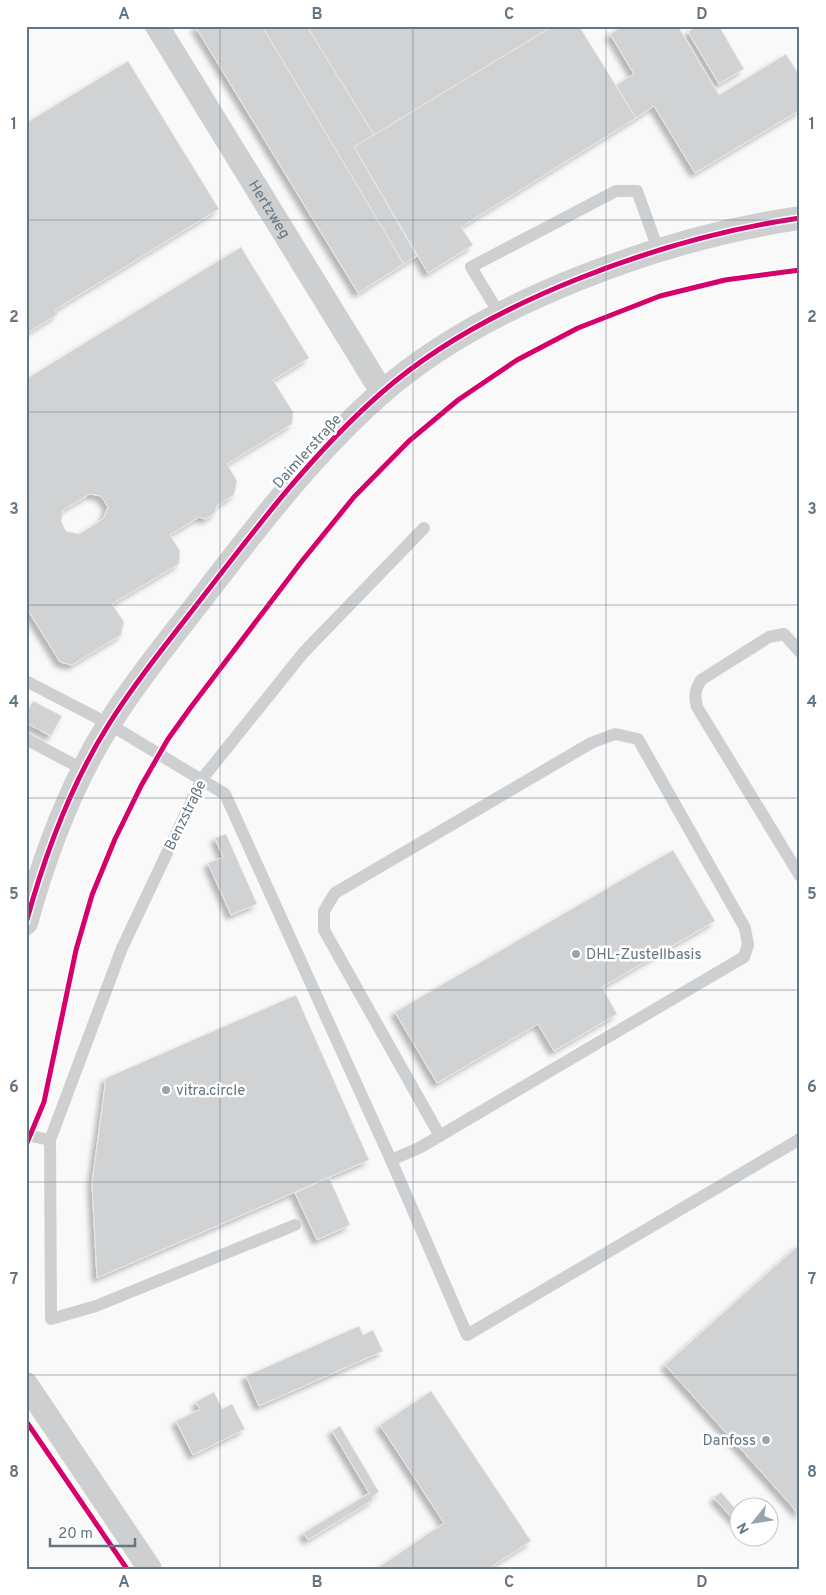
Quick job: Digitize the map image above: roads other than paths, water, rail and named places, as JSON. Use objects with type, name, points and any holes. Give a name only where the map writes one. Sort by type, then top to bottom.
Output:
[{"type":"street","name":"Hertzweg","points":[[157,26],[382,392]]},
{"type":"street","name":"Daimlerstraße","points":[[26,923],[60,824],[84,770],[109,724],[161,651],[277,502],[317,456],[382,392],[441,349],[500,315],[584,277],[659,252],[760,225],[800,218]]},
{"type":"street","points":[[26,1384],[150,1569]]},
{"type":"lane","points":[[500,315],[471,267],[616,191],[637,191],[659,252]]},
{"type":"lane","name":"Benzstraße","points":[[50,1140],[122,948],[202,779],[304,652],[424,528]]},
{"type":"lane","points":[[800,652],[784,634],[769,637],[702,680],[696,688],[694,696],[697,707],[800,876]]},
{"type":"lane","points":[[26,681],[109,724],[225,794],[468,1335],[800,1139]]},
{"type":"lane","points":[[391,1160],[420,1148],[744,957],[748,945],[745,928],[638,740],[615,734],[591,743],[334,893],[324,911],[324,930],[440,1136]]},
{"type":"lane","points":[[26,739],[84,770]]},
{"type":"lane","points":[[26,1135],[50,1140],[51,1319],[96,1306],[295,1225]]},
{"type":"place","name":"DHL-Zustellbasis","points":[[576,954]]},
{"type":"place","name":"vitra.circle","points":[[166,1090]]},
{"type":"place","name":"Danfoss","points":[[766,1440]]}]
